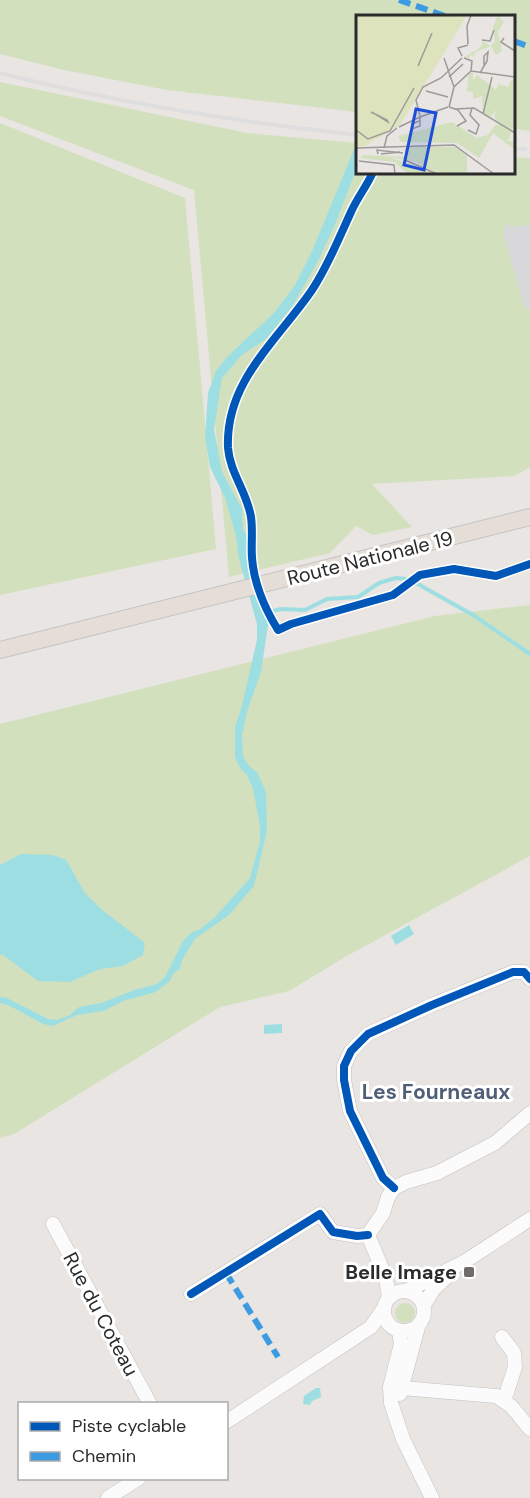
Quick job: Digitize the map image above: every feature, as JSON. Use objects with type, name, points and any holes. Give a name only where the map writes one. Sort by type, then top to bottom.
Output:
[{"type":"main road","name":"Route Nationale 19","points":[[0,650],[530,517]]},
{"type":"street","points":[[394,1188],[383,1178],[350,1111],[344,1080],[344,1066],[351,1051],[368,1034],[432,1005],[513,972],[527,975],[530,959]]},
{"type":"street","points":[[368,1235],[383,1213],[388,1197],[394,1188],[437,1173],[495,1143],[530,1113]]},
{"type":"street","points":[[191,1294],[320,1214],[333,1232],[357,1236],[368,1235]]},
{"type":"street","points":[[228,1421],[371,1327],[394,1297],[464,1262],[530,1219]]},
{"type":"street","name":"Rue du Coteau","points":[[52,1224],[149,1402]]},
{"type":"street","points":[[368,1235],[394,1297],[385,1317],[395,1329],[401,1344],[396,1387]]},
{"type":"street","points":[[432,1498],[391,1403],[417,1327],[424,1317],[424,1305],[433,1290],[464,1262]]},
{"type":"street","points":[[394,1297],[417,1296],[424,1305]]},
{"type":"street","points":[[371,1327],[405,1332],[417,1327]]},
{"type":"street","points":[[502,1337],[514,1353],[515,1366],[504,1401]]},
{"type":"street","points":[[396,1387],[496,1396],[511,1406],[530,1429]]},
{"type":"street","points":[[108,1498],[137,1480]]},
{"type":"shaded area","points":[[530,215],[530,309],[525,308],[503,233],[509,217]]},
{"type":"green space","points":[[0,0],[530,0],[530,131],[515,129],[515,15],[356,15],[356,112],[167,90],[64,70],[0,54]]},
{"type":"green space","points":[[0,82],[247,133],[356,143],[356,174],[515,174],[515,157],[530,158],[530,225],[509,227],[509,219],[503,233],[525,308],[530,310],[530,467],[514,476],[372,484],[412,527],[373,535],[356,526],[330,553],[229,577],[194,190],[0,116]]},
{"type":"green space","points":[[0,123],[185,198],[216,549],[0,595]]},
{"type":"green space","points":[[530,605],[530,856],[345,957],[289,991],[220,1007],[14,1134],[0,1138],[0,724],[435,616]]},
{"type":"green space","points":[[401,1303],[409,1303],[415,1309],[415,1317],[409,1323],[401,1323],[395,1317],[395,1309]]},
{"type":"water","points":[[356,144],[356,171],[317,263],[293,305],[267,338],[241,356],[222,378],[214,429],[222,472],[242,509],[243,530],[250,540],[249,559],[268,625],[261,672],[247,712],[242,736],[243,756],[249,766],[257,772],[266,792],[267,831],[254,886],[229,915],[195,939],[182,960],[180,969],[156,992],[123,1001],[104,1011],[77,1015],[53,1026],[43,1024],[0,1003],[0,997],[7,998],[48,1019],[57,1020],[70,1015],[79,1007],[101,1003],[157,984],[165,977],[183,941],[215,917],[250,878],[260,841],[260,826],[253,788],[235,757],[235,726],[257,640],[257,624],[226,500],[210,467],[205,437],[208,393],[216,371],[227,357],[275,312],[295,285],[313,249]]},
{"type":"water","points":[[21,854],[53,855],[66,860],[85,893],[101,909],[145,943],[143,955],[123,966],[100,969],[70,982],[38,981],[0,955],[0,865]]},
{"type":"water","points":[[409,925],[414,934],[396,945],[391,936]]},
{"type":"water","points":[[282,1024],[282,1033],[264,1034],[264,1025]]},
{"type":"water","points":[[320,1388],[321,1397],[312,1401],[310,1405],[303,1404],[304,1396]]},
{"type":"waterway","points":[[261,614],[281,609],[305,610],[327,599],[358,597],[379,583],[396,578],[408,579]]},
{"type":"waterway","points":[[416,583],[473,615],[530,654]]},
{"type":"railway","points":[[0,73],[88,94],[178,110],[356,135]]},
{"type":"railway","points":[[515,149],[525,149]]},
{"type":"marked path","points":[[399,0],[442,15]]},
{"type":"marked path","points":[[515,41],[530,47]]},
{"type":"marked path","points":[[226,1273],[278,1357]]},
{"type":"cycle path","points":[[372,174],[353,207],[318,281],[244,382],[229,424],[229,457],[249,508],[253,567],[261,596],[278,630],[291,624],[393,595],[420,575],[454,569],[496,576],[530,564]]},
{"type":"cycle path","points":[[394,1188],[383,1178],[350,1111],[344,1080],[344,1066],[351,1051],[368,1034],[513,972],[524,972],[530,979]]},
{"type":"cycle path","points":[[191,1294],[320,1214],[333,1232],[357,1236],[368,1235]]},
{"type":"place","name":"Belle Image","points":[[469,1272]]},
{"type":"district","name":"Les Fourneaux","points":[[436,1092]]}]
